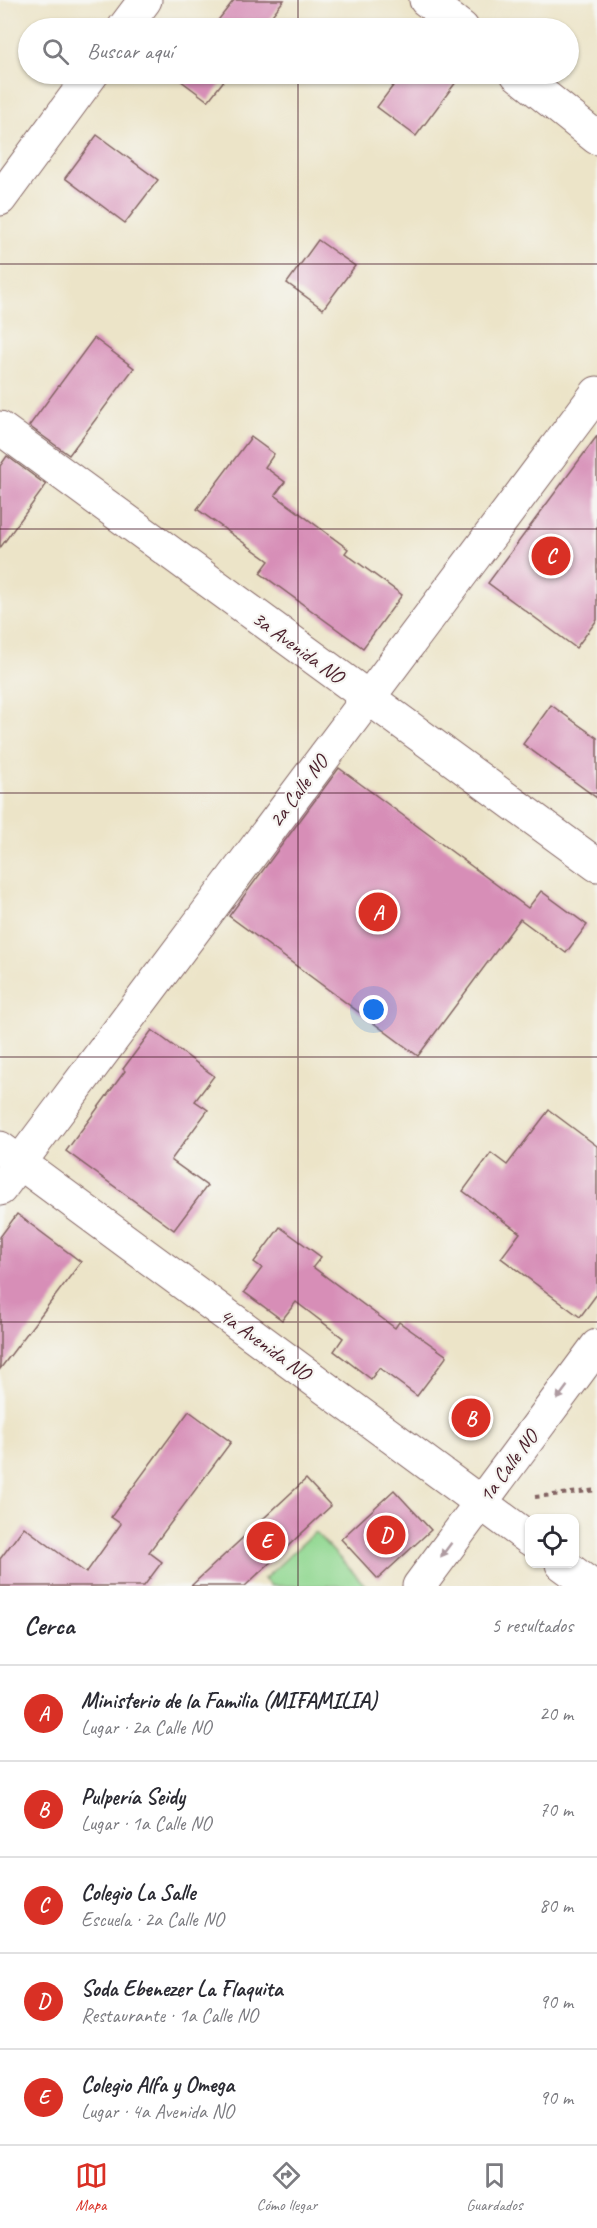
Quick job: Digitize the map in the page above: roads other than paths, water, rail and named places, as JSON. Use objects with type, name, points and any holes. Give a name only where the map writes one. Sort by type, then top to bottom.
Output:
[{"type":"main road","points":[[132,18],[145,0]]},
{"type":"main road","points":[[426,0],[449,18]]},
{"type":"main road","points":[[0,199],[85,84]]},
{"type":"main road","points":[[530,84],[597,138]]},
{"type":"main road","name":"2a Calle NO","points":[[0,1189],[10,1156],[368,698],[597,393]]},
{"type":"main road","name":"3a Avenida NO","points":[[0,428],[597,865]]},
{"type":"main road","name":"4a Avenida NO","points":[[10,1156],[525,1535]]},
{"type":"main road","name":"1a Calle NO","points":[[419,1586],[597,1346]]},
{"type":"main road","points":[[569,1568],[592,1586]]},
{"type":"place","name":"Colegio La Salle","points":[[551,556]]},
{"type":"place","name":"Ministerio de la Familia (MIFAMILIA)","points":[[378,912]]},
{"type":"place","name":"Pulpería Seidy","points":[[471,1418]]},
{"type":"place","name":"Soda Ebenezer La Flaquita","points":[[386,1535]]},
{"type":"place","name":"Colegio Alfa y Omega","points":[[266,1541]]}]
